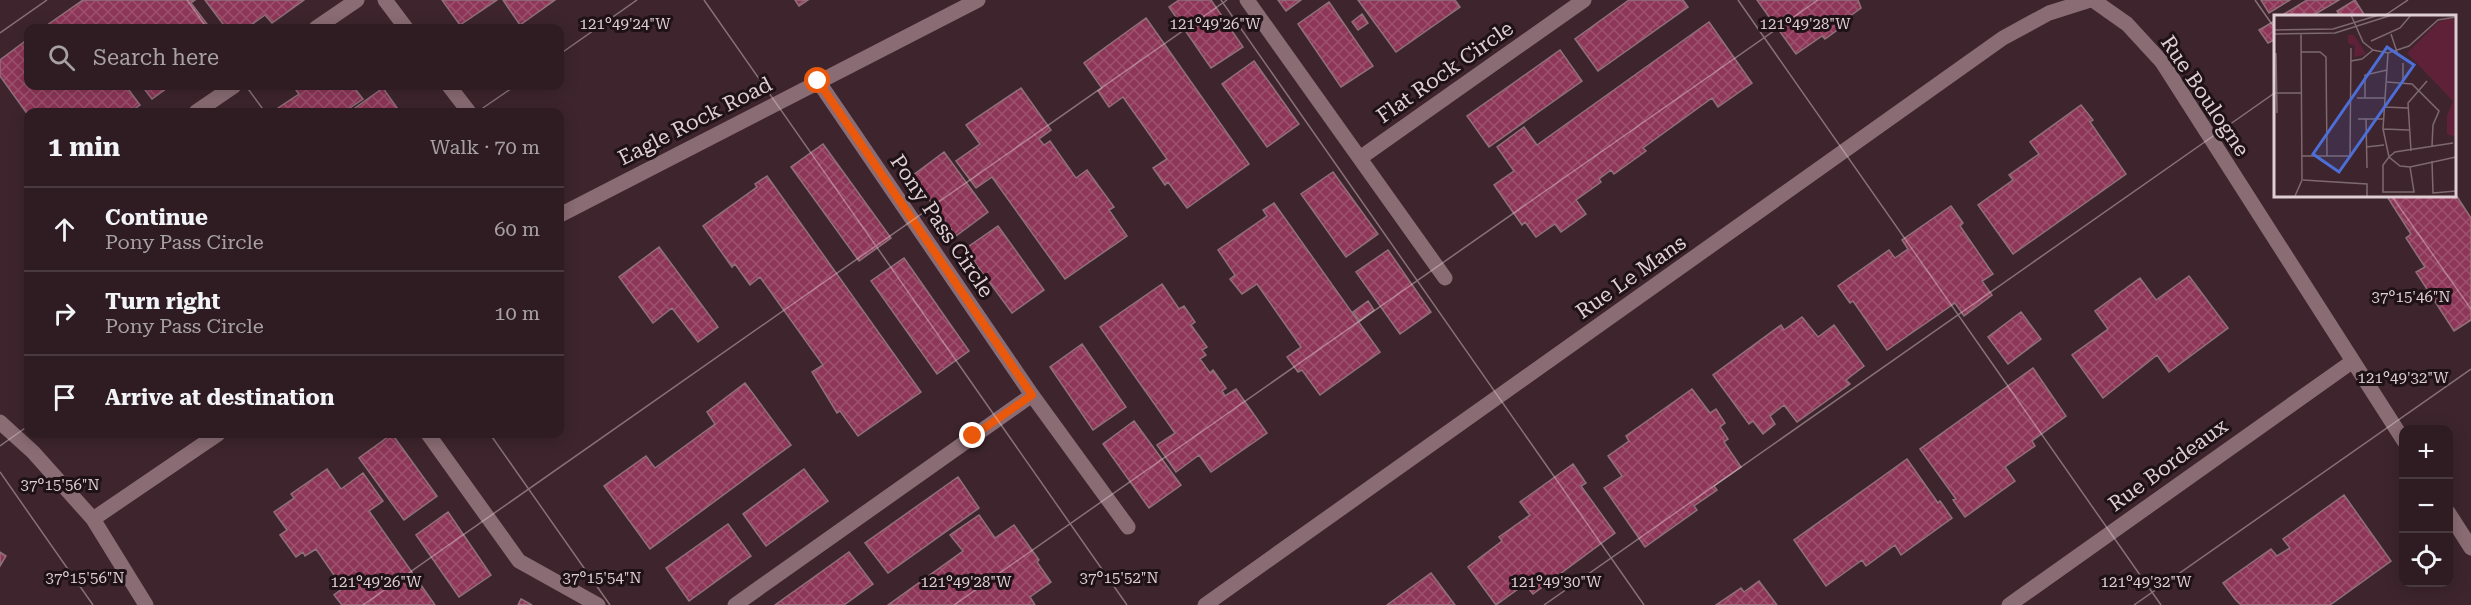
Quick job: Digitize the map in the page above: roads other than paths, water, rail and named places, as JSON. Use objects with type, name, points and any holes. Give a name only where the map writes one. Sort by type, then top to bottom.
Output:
[{"type":"street","points":[[322,24],[357,0]]},
{"type":"street","points":[[385,0],[403,24]]},
{"type":"street","name":"Eagle Rock Road","points":[[564,213],[977,0]]},
{"type":"street","points":[[1247,0],[1445,278]]},
{"type":"street","name":"Flat Rock Circle","points":[[1360,159],[1584,0]]},
{"type":"street","name":"Rue Boulogne","points":[[2092,0],[2127,24],[2162,62],[2399,435]]},
{"type":"street","name":"Rue Le Mans","points":[[1205,605],[2004,38],[2049,13],[2092,0]]},
{"type":"street","name":"Pony Pass Circle","points":[[818,81],[1032,395],[1128,527]]},
{"type":"street","points":[[202,108],[228,90]]},
{"type":"street","points":[[451,90],[466,108]]},
{"type":"street","name":"Rue Bordeaux","points":[[2009,605],[2353,361]]},
{"type":"street","points":[[735,605],[1032,395]]},
{"type":"street","points":[[0,422],[33,452],[93,519],[146,605]]},
{"type":"street","points":[[93,519],[212,438]]},
{"type":"street","points":[[431,438],[519,561],[598,605]]},
{"type":"street","points":[[2453,520],[2471,548]]}]
